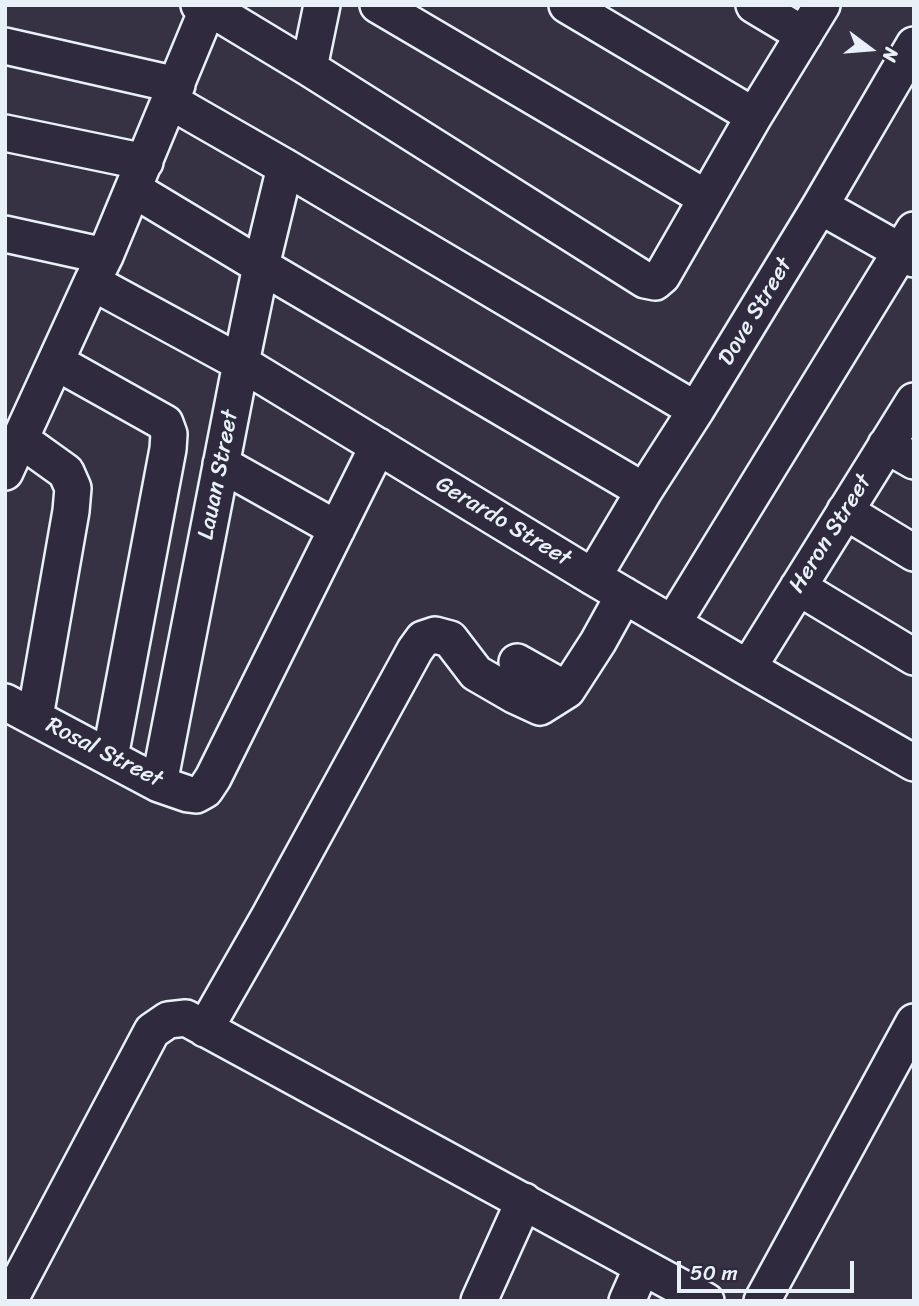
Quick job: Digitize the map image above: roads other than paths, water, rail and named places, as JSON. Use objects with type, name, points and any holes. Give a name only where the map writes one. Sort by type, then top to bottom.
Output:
[{"type":"street","points":[[309,68],[322,5]]},
{"type":"street","points":[[378,5],[706,198]]},
{"type":"street","points":[[568,5],[754,116]]},
{"type":"street","points":[[754,5],[804,35]]},
{"type":"street","points":[[5,472],[99,269],[174,93],[205,6],[309,68],[645,280],[655,282],[662,276],[754,116],[822,5]]},
{"type":"street","name":"Dove Street","points":[[593,578],[820,206],[914,45]]},
{"type":"street","points":[[5,46],[174,93],[285,167],[696,410]]},
{"type":"street","points":[[5,134],[139,175],[261,266],[644,491]]},
{"type":"street","name":"Lauan Street","points":[[159,784],[241,363],[285,167]]},
{"type":"street","points":[[673,623],[909,247],[820,206]]},
{"type":"street","name":"Gerardo Street","points":[[5,234],[99,269],[241,363],[593,578],[914,763]]},
{"type":"street","points":[[56,362],[164,423],[169,434],[169,449],[110,757]]},
{"type":"street","name":"Heron Street","points":[[748,668],[845,511],[900,453],[914,401]]},
{"type":"street","points":[[20,439],[66,472],[73,488],[71,511],[20,710]]},
{"type":"street","points":[[221,464],[337,529],[378,446]]},
{"type":"street","points":[[845,511],[914,553]]},
{"type":"street","name":"Rosal Street","points":[[20,710],[159,784],[188,794],[196,795],[205,790],[214,778],[337,529]]},
{"type":"street","points":[[798,587],[914,657]]},
{"type":"street","points":[[205,1029],[415,650],[424,639],[435,635],[450,639],[477,673],[540,707],[567,690],[624,595]]},
{"type":"street","points":[[517,663],[567,690]]},
{"type":"street","points":[[9,1301],[152,1031],[168,1020],[186,1018],[706,1301]]},
{"type":"street","points":[[762,1301],[914,1022]]},
{"type":"street","points":[[479,1301],[524,1201]]},
{"type":"street","points":[[628,1301],[642,1267]]}]
